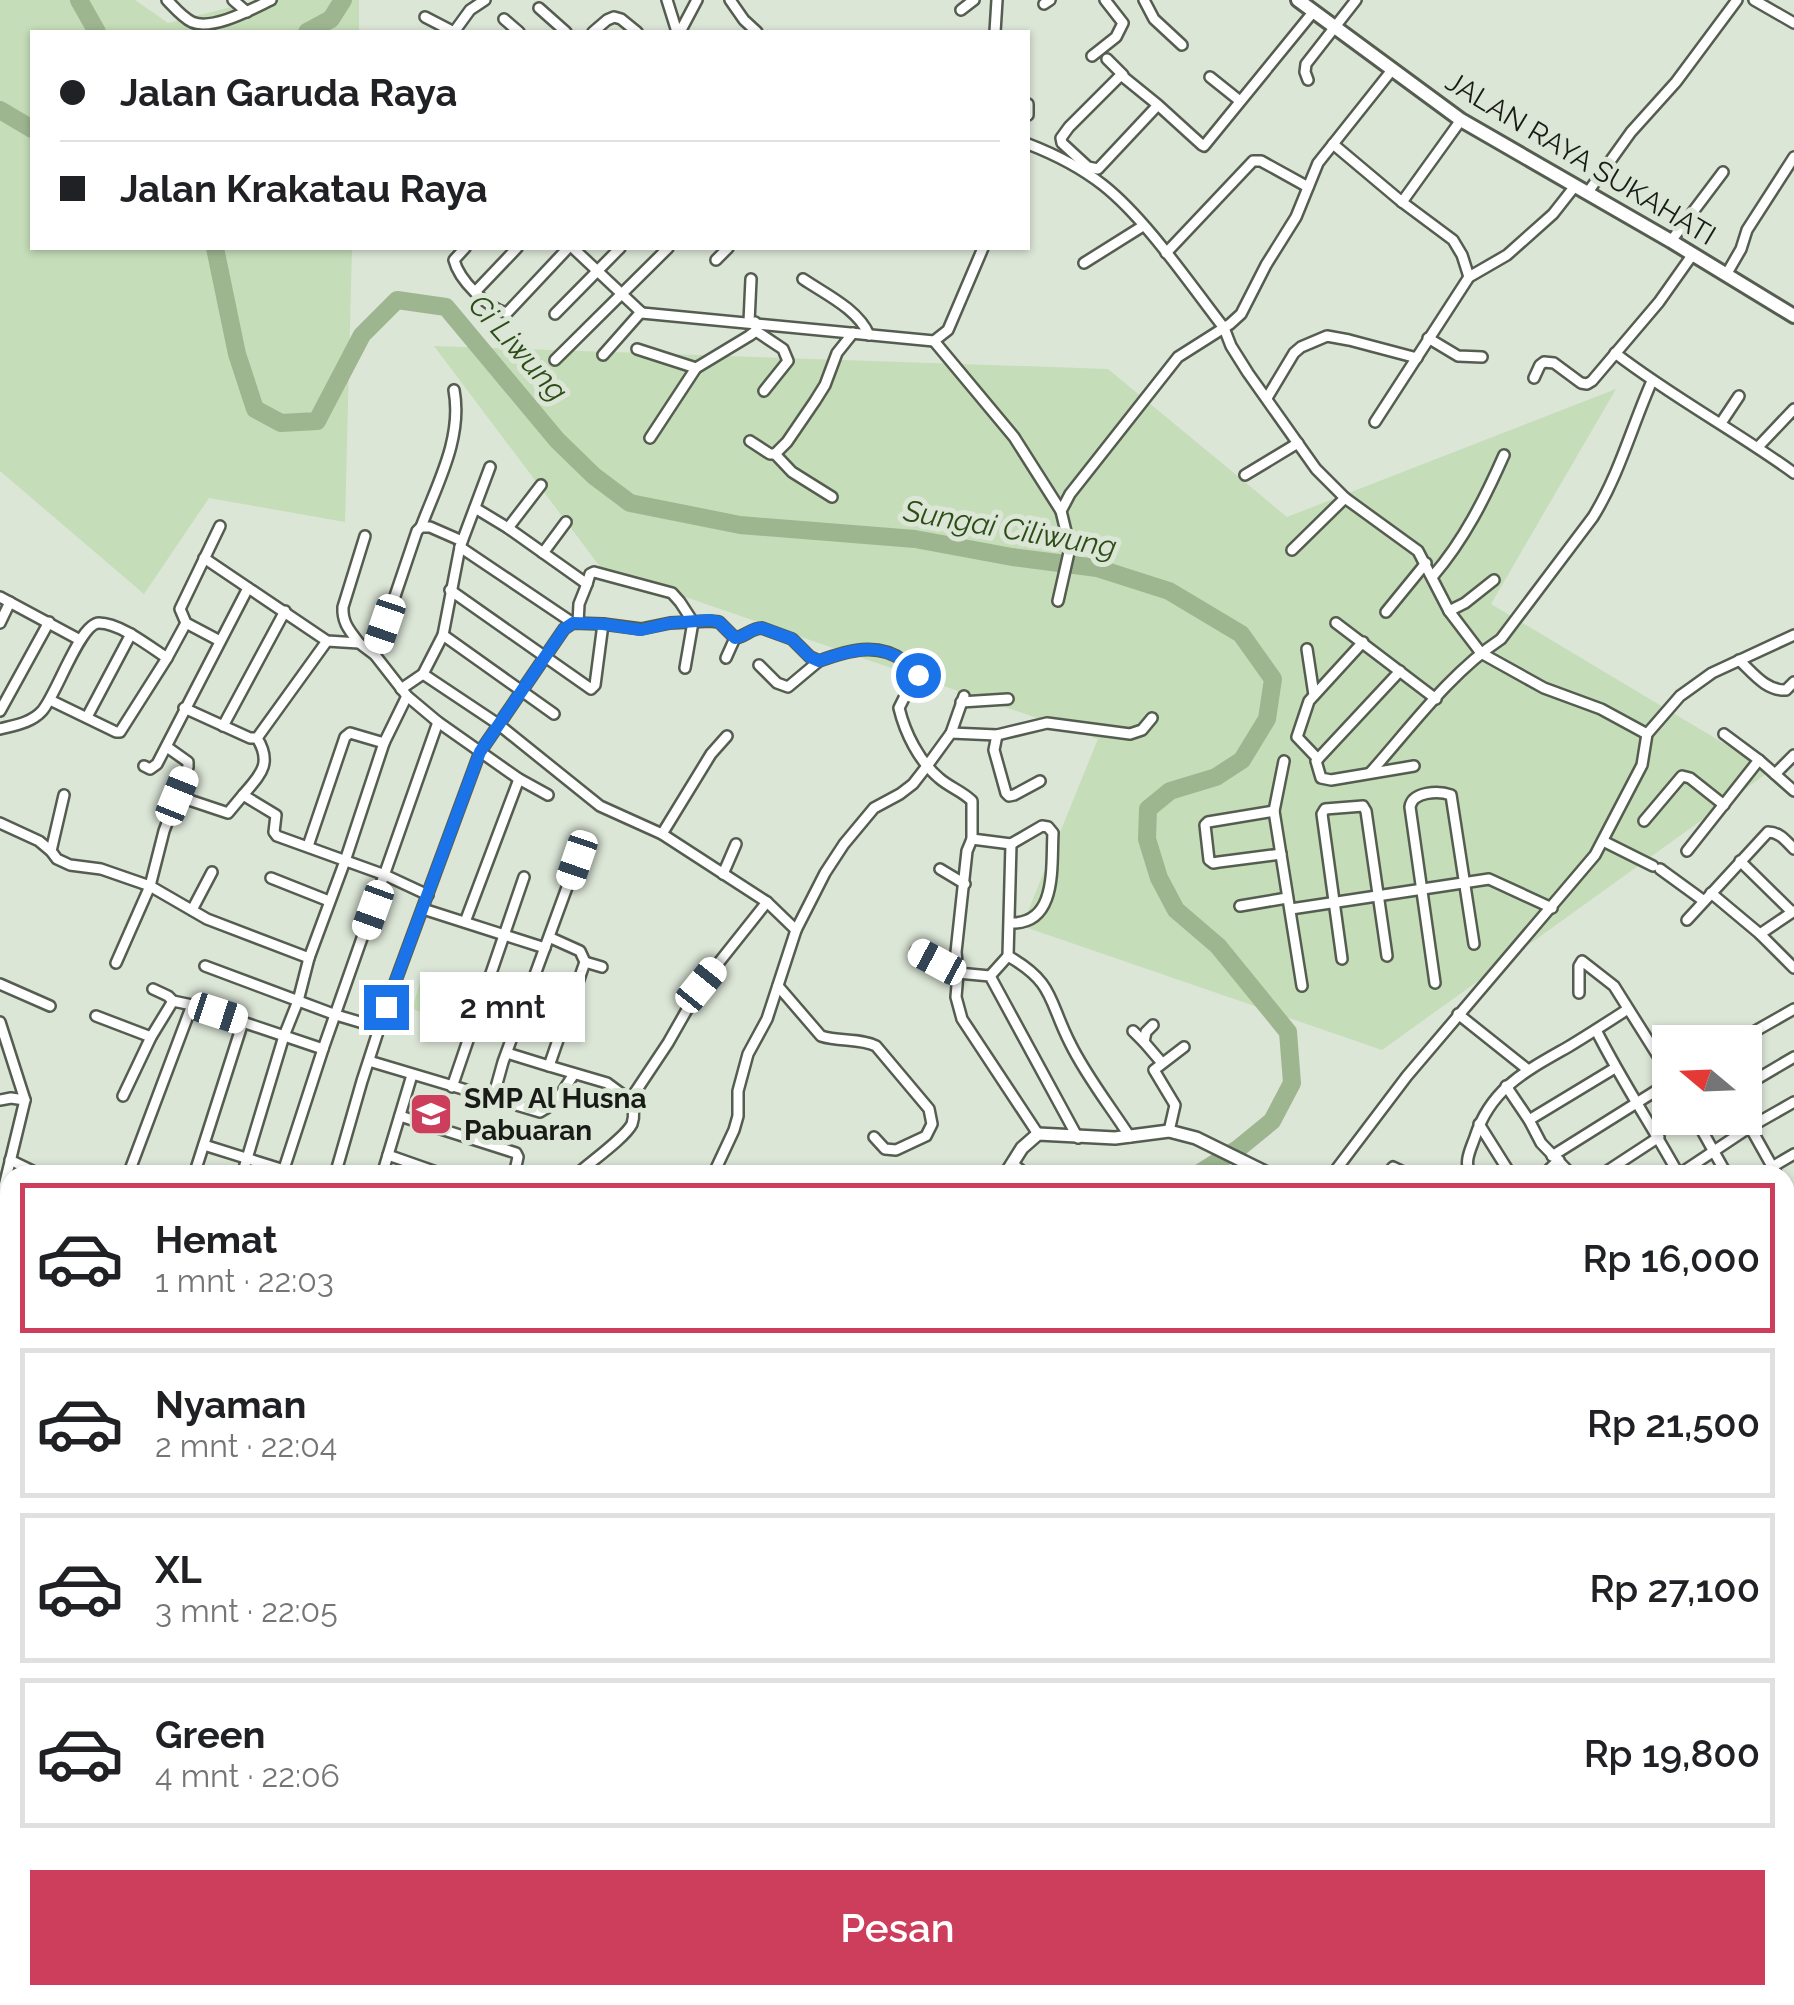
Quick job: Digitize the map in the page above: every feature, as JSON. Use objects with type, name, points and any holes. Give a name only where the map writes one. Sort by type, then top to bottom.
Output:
[{"type":"main road","name":"JALAN RAYA SUKAHATI","points":[[1298,0],[1461,120],[1794,316]]},
{"type":"street","points":[[166,0],[190,21],[200,24],[231,18],[271,0]]},
{"type":"street","points":[[233,0],[247,12]]},
{"type":"street","points":[[455,30],[470,10],[485,0]]},
{"type":"street","points":[[666,0],[678,30]]},
{"type":"street","points":[[680,30],[696,0]]},
{"type":"street","points":[[730,0],[755,30]]},
{"type":"street","points":[[960,10],[974,0]]},
{"type":"street","points":[[995,30],[996,0]]},
{"type":"street","points":[[1092,56],[1116,37],[1124,24],[1105,0]]},
{"type":"street","points":[[1144,0],[1154,19],[1182,45]]},
{"type":"street","points":[[1308,80],[1306,64],[1356,0]]},
{"type":"street","points":[[1375,422],[1469,278],[1506,256],[1582,189],[1676,82],[1737,0]]},
{"type":"street","points":[[1754,0],[1794,24]]},
{"type":"street","points":[[538,8],[564,30]]},
{"type":"street","points":[[1107,59],[1204,146],[1314,11]]},
{"type":"street","points":[[596,30],[614,16],[635,30]]},
{"type":"street","points":[[425,17],[447,30]]},
{"type":"street","points":[[504,19],[517,30]]},
{"type":"street","points":[[1061,511],[1070,494],[1178,357],[1241,314],[1296,217],[1318,163],[1392,70]]},
{"type":"street","points":[[1124,76],[1118,75],[1061,138],[1084,163],[1093,170],[1104,165],[1158,105]]},
{"type":"street","points":[[1210,77],[1240,102]]},
{"type":"street","points":[[1402,202],[1461,120]]},
{"type":"street","points":[[1333,144],[1453,240],[1469,278]]},
{"type":"street","points":[[1030,145],[1105,186],[1143,226],[1224,328],[1231,346],[1316,469],[1344,498],[1418,551],[1450,611],[1481,653],[1544,688],[1601,709],[1647,734]]},
{"type":"street","points":[[1726,275],[1747,230],[1794,157]]},
{"type":"street","points":[[1166,254],[1253,161],[1261,161],[1308,188]]},
{"type":"street","points":[[1671,241],[1722,172]]},
{"type":"street","points":[[1084,263],[1143,226]]},
{"type":"street","points":[[463,250],[454,260],[456,267],[476,291],[498,310],[507,312],[568,250]]},
{"type":"street","points":[[476,291],[514,250]]},
{"type":"street","points":[[572,250],[641,312],[934,341],[948,330],[982,250]]},
{"type":"street","points":[[555,314],[618,250]]},
{"type":"street","points":[[556,360],[666,250]]},
{"type":"street","points":[[716,260],[726,250]]},
{"type":"street","points":[[1534,378],[1540,365],[1549,362],[1580,383],[1592,381],[1659,302],[1693,254]]},
{"type":"street","points":[[751,279],[753,325],[782,350],[788,361],[764,391]]},
{"type":"street","points":[[803,279],[854,314],[869,335]]},
{"type":"street","points":[[603,356],[641,312]]},
{"type":"street","points":[[650,438],[696,368],[753,325]]},
{"type":"street","points":[[775,454],[816,401],[837,353],[853,333]]},
{"type":"street","points":[[1267,398],[1294,354],[1327,336],[1416,358]]},
{"type":"street","points":[[1428,338],[1458,356],[1482,357]]},
{"type":"street","points":[[934,341],[1014,436],[1061,511],[1070,548],[1058,601]]},
{"type":"street","points":[[637,349],[696,368]]},
{"type":"street","points":[[1615,353],[1794,474]]},
{"type":"street","points":[[1370,773],[1481,653],[1502,639],[1593,517],[1604,500],[1652,381]]},
{"type":"street","points":[[375,654],[455,432],[454,390]]},
{"type":"street","points":[[1721,423],[1739,396]]},
{"type":"street","points":[[1758,448],[1794,409]]},
{"type":"street","points":[[750,441],[775,454],[792,472],[832,497]]},
{"type":"street","points":[[1245,475],[1298,443]]},
{"type":"street","points":[[1433,576],[1462,538],[1504,454]]},
{"type":"street","points":[[245,1165],[309,958],[384,744],[404,692],[423,674],[443,635],[461,544],[490,467]]},
{"type":"street","points":[[508,528],[541,485]]},
{"type":"street","points":[[1292,550],[1344,498]]},
{"type":"street","points":[[475,508],[587,584]]},
{"type":"street","points":[[543,553],[566,522]]},
{"type":"street","points":[[220,526],[180,609],[186,624],[220,641]]},
{"type":"street","points":[[420,527],[430,527],[461,544],[575,623]]},
{"type":"street","points":[[365,536],[343,607],[346,627],[359,644],[375,654],[404,692],[438,722],[519,779],[548,794]]},
{"type":"street","points":[[204,558],[328,641],[359,644]]},
{"type":"street","points":[[1386,612],[1426,563]]},
{"type":"street","points":[[575,623],[590,574],[594,572],[672,593],[693,622],[686,668]]},
{"type":"street","points":[[1450,611],[1494,580]]},
{"type":"street","points":[[144,766],[154,767],[167,747],[248,588]]},
{"type":"street","points":[[450,590],[591,690],[595,685],[603,624]]},
{"type":"street","points":[[0,623],[5,600],[80,640]]},
{"type":"street","points":[[223,726],[285,612]]},
{"type":"street","points":[[0,711],[49,622]]},
{"type":"street","points":[[338,1165],[380,1028],[480,752],[564,629],[575,623],[641,630],[670,623],[719,622],[735,638],[756,628],[769,630],[792,639],[819,661]]},
{"type":"street","points":[[0,729],[32,721],[50,700],[80,640],[94,623],[131,634],[167,658]]},
{"type":"street","points":[[1336,623],[1436,699]]},
{"type":"street","points":[[50,700],[116,732],[124,729],[186,624]]},
{"type":"street","points":[[87,717],[131,634]]},
{"type":"street","points":[[443,635],[554,714]]},
{"type":"street","points":[[1340,1165],[1458,1014],[1582,872],[1603,841],[1642,765],[1647,734],[1680,696],[1712,673],[1794,635]]},
{"type":"street","points":[[726,658],[735,638]]},
{"type":"street","points":[[257,738],[328,641]]},
{"type":"street","points":[[1318,759],[1297,736],[1309,701],[1363,642]]},
{"type":"street","points":[[759,665],[777,683],[788,687],[819,661],[872,648],[889,652],[918,675],[900,708],[919,755],[936,776],[972,801],[972,839],[967,851],[957,931],[956,997],[962,1019],[1038,1134]]},
{"type":"street","points":[[1307,649],[1314,696]]},
{"type":"street","points":[[1739,660],[1776,690],[1786,690],[1794,682]]},
{"type":"street","points":[[1400,671],[1318,759],[1317,769],[1323,779],[1414,766]]},
{"type":"street","points":[[423,674],[498,724],[600,806],[662,834],[767,902],[796,930]]},
{"type":"street","points":[[718,1165],[738,1116],[743,1069],[767,1019],[796,930],[825,873],[874,808],[913,784],[928,766],[951,733],[963,699],[1008,700]]},
{"type":"street","points":[[184,708],[257,738]]},
{"type":"street","points":[[951,733],[997,735],[1047,723],[1130,734],[1142,730],[1152,718]]},
{"type":"street","points":[[285,1165],[438,722]]},
{"type":"street","points":[[308,846],[346,736],[350,733],[384,744]]},
{"type":"street","points":[[1724,734],[1794,791]]},
{"type":"street","points":[[997,735],[994,750],[1006,793],[1014,795],[1040,781]]},
{"type":"street","points":[[662,834],[710,754],[727,736]]},
{"type":"street","points":[[177,796],[228,812],[264,766],[264,749],[257,738]]},
{"type":"street","points":[[116,963],[150,886],[164,830],[188,767],[188,762],[167,747]]},
{"type":"street","points":[[1775,774],[1794,756]]},
{"type":"street","points":[[1687,851],[1759,760]]},
{"type":"street","points":[[1284,762],[1274,811],[1302,986]]},
{"type":"street","points":[[1644,821],[1682,776],[1724,805]]},
{"type":"street","points":[[465,922],[519,779]]},
{"type":"street","points":[[51,851],[64,795]]},
{"type":"street","points":[[243,796],[276,816],[277,836],[428,895]]},
{"type":"street","points":[[1436,984],[1410,807],[1414,796],[1451,796],[1474,944]]},
{"type":"street","points":[[1342,959],[1322,821],[1325,809],[1355,805],[1366,811],[1387,956]]},
{"type":"street","points":[[1274,811],[1208,822],[1205,826],[1209,860],[1213,863],[1281,854]]},
{"type":"street","points":[[0,823],[36,840],[70,865],[101,869],[150,886],[207,919],[309,958]]},
{"type":"street","points":[[972,839],[1011,844],[1042,826],[1053,832],[1045,902],[1029,922],[1010,923]]},
{"type":"street","points":[[1687,920],[1768,832],[1783,837],[1794,850]]},
{"type":"street","points":[[1603,841],[1707,897],[1760,934],[1793,965]]},
{"type":"street","points":[[723,874],[736,844]]},
{"type":"street","points":[[990,976],[1008,956],[1011,844]]},
{"type":"street","points":[[494,1098],[577,860]]},
{"type":"street","points":[[1740,860],[1793,911],[1760,934]]},
{"type":"street","points":[[940,869],[965,884]]},
{"type":"street","points":[[192,910],[212,872]]},
{"type":"street","points":[[452,1087],[524,877]]},
{"type":"street","points":[[270,878],[330,901]]},
{"type":"street","points":[[1240,906],[1334,902],[1489,880],[1552,908]]},
{"type":"street","points":[[630,1100],[701,985],[767,902]]},
{"type":"street","points":[[423,909],[545,948]]},
{"type":"street","points":[[549,1066],[585,962],[580,951],[550,938]]},
{"type":"street","points":[[916,951],[958,974],[990,976]]},
{"type":"street","points":[[1008,956],[1032,969],[1047,988],[1070,1044],[1130,1136]]},
{"type":"street","points":[[1580,992],[1582,961],[1614,986],[1652,1049]]},
{"type":"street","points":[[585,962],[602,968]]},
{"type":"street","points":[[206,966],[380,1028]]},
{"type":"street","points":[[990,976],[1078,1138]]},
{"type":"street","points":[[0,984],[50,1006]]},
{"type":"street","points":[[778,986],[821,1036],[876,1046],[930,1109],[932,1124],[926,1136],[896,1150],[885,1149],[874,1137]]},
{"type":"street","points":[[153,989],[173,1002],[323,1049]]},
{"type":"street","points":[[123,1096],[150,1037],[173,1002]]},
{"type":"street","points":[[132,1165],[192,1005]]},
{"type":"street","points":[[1468,1165],[1479,1124],[1506,1086],[1527,1069],[1628,1009]]},
{"type":"street","points":[[1762,1027],[1794,1009]]},
{"type":"street","points":[[1458,1014],[1527,1069]]},
{"type":"street","points":[[96,1016],[150,1037]]},
{"type":"street","points":[[0,1022],[25,1100],[9,1165]]},
{"type":"street","points":[[197,1165],[243,1022]]},
{"type":"street","points":[[1144,1042],[1153,1025]]},
{"type":"street","points":[[1596,1030],[1674,1165]]},
{"type":"street","points":[[1133,1031],[1162,1063]]},
{"type":"street","points":[[1169,1131],[1175,1105],[1154,1072],[1184,1047]]},
{"type":"street","points":[[507,1053],[607,1083],[630,1100],[632,1123],[588,1165]]},
{"type":"street","points":[[1762,1076],[1794,1057]]},
{"type":"street","points":[[369,1062],[533,1111],[555,1104],[574,1074]]},
{"type":"street","points":[[1529,1120],[1616,1068]]},
{"type":"street","points":[[385,1165],[412,1075]]},
{"type":"street","points":[[1506,1086],[1541,1143],[1563,1165]]},
{"type":"street","points":[[1551,1165],[1652,1092]]},
{"type":"street","points":[[0,1100],[25,1100]]},
{"type":"street","points":[[1762,1116],[1794,1102]]},
{"type":"street","points":[[400,1116],[516,1153],[516,1165]]},
{"type":"street","points":[[1479,1124],[1505,1165]]},
{"type":"street","points":[[1011,1165],[1038,1134],[1078,1138],[1169,1131],[1196,1138],[1252,1165]]},
{"type":"street","points":[[1704,1135],[1721,1165]]},
{"type":"street","points":[[1694,1165],[1733,1135]]},
{"type":"street","points":[[1755,1135],[1772,1165]]},
{"type":"street","points":[[1616,1165],[1659,1137]]},
{"type":"street","points":[[204,1145],[264,1165]]},
{"type":"street","points":[[388,1155],[416,1165]]},
{"type":"street","points":[[10,1160],[20,1165]]},
{"type":"green space","points":[[0,0],[135,0],[168,23],[259,0],[359,0],[359,30],[30,30],[30,250],[352,250],[345,522],[209,498],[144,594],[0,471]]},
{"type":"green space","points":[[434,346],[1108,369],[1287,517],[1616,389],[1491,604],[1770,771],[1382,1050],[1022,926],[1098,739],[601,568]]},
{"type":"green space","points":[[421,979],[454,989],[445,1020],[412,1009]]},
{"type":"waterway","name":"Ci Liwung","points":[[79,0],[96,30]]},
{"type":"waterway","name":"Ci Liwung","points":[[311,30],[331,19],[343,0]]},
{"type":"waterway","name":"Ci Liwung","points":[[0,110],[30,128]]},
{"type":"waterway","name":"Sungai Ciliwung","points":[[215,250],[237,354],[255,409],[281,423],[317,421],[362,335],[397,300],[446,307],[557,440],[594,476],[630,503],[740,525],[915,539],[1097,568],[1169,591],[1241,634],[1273,679],[1267,719],[1242,760],[1216,777],[1170,791],[1148,809],[1147,839],[1159,878],[1176,910],[1218,946],[1288,1032],[1292,1083],[1272,1121],[1212,1165]]},
{"type":"place","name":"SMP Al Husna Pabuaran","points":[[431,1114]]},
{"type":"route","points":[[386,1007],[480,752],[544,656],[573,623],[641,630],[710,620],[719,622],[735,638],[756,628],[769,630],[792,639],[819,661],[872,648],[881,650],[897,656],[918,675]]}]
